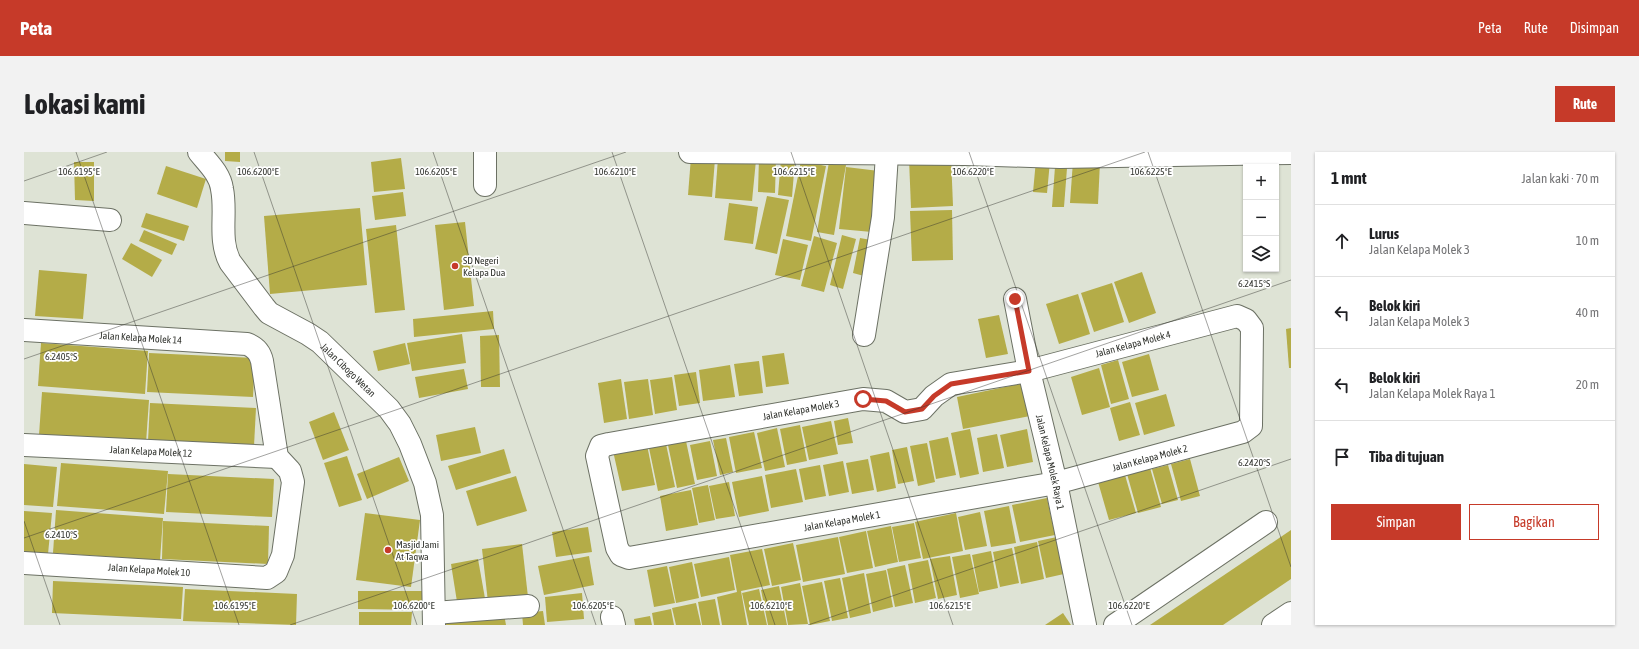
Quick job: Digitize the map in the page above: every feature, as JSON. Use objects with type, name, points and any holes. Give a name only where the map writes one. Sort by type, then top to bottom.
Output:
[{"type":"street","name":"Jalan Cibogo Wetan","points":[[199,152],[214,170],[223,190],[224,242],[226,255],[259,301],[269,313],[320,342],[385,404],[400,424],[410,444],[424,483],[432,515],[434,619]]},
{"type":"street","points":[[485,152],[485,185]]},
{"type":"street","points":[[690,152],[887,154],[1291,153]]},
{"type":"street","points":[[864,335],[883,217],[887,154]]},
{"type":"street","points":[[24,213],[110,220]]},
{"type":"street","name":"Jalan Kelapa Molek Raya 1","points":[[1015,299],[1029,371],[1056,483],[1085,625]]},
{"type":"street","name":"Jalan Kelapa Molek 4","points":[[1029,371],[1236,316],[1246,320],[1252,328],[1251,426],[1243,432]]},
{"type":"street","name":"Jalan Kelapa Molek 14","points":[[24,330],[247,344],[256,348],[262,361],[277,457]]},
{"type":"street","name":"Jalan Kelapa Molek 3","points":[[629,558],[621,555],[618,548],[598,456],[601,446],[863,399],[886,401],[905,412],[922,409],[934,396],[951,384],[1029,371]]},
{"type":"street","name":"Jalan Kelapa Molek 2","points":[[1056,483],[1243,432]]},
{"type":"street","name":"Jalan Kelapa Molek 12","points":[[24,444],[277,457]]},
{"type":"street","name":"Jalan Kelapa Molek 10","points":[[24,563],[267,578],[273,575],[280,566],[283,555],[293,482],[290,471],[277,457]]},
{"type":"street","name":"Jalan Kelapa Molek 1","points":[[629,558],[1056,483]]},
{"type":"street","points":[[1115,625],[1266,522]]},
{"type":"street","points":[[434,619],[528,606]]},
{"type":"street","points":[[1273,625],[1291,613]]},
{"type":"building","points":[[225,152],[240,152],[240,162],[225,161]]},
{"type":"building","points":[[691,157],[715,159],[712,197],[688,195]]},
{"type":"building","points":[[951,157],[953,206],[911,208],[909,159]]},
{"type":"building","points":[[401,158],[405,189],[374,192],[371,162]]},
{"type":"building","points":[[718,158],[756,160],[752,201],[715,198]]},
{"type":"building","points":[[759,158],[776,158],[775,193],[758,192]]},
{"type":"building","points":[[781,159],[795,160],[792,197],[778,195]]},
{"type":"building","points":[[1036,160],[1050,161],[1047,193],[1033,192]]},
{"type":"building","points":[[801,161],[826,166],[811,241],[786,236]]},
{"type":"building","points":[[1073,161],[1100,162],[1098,204],[1070,203]]},
{"type":"building","points":[[74,162],[94,162],[94,201],[75,200]]},
{"type":"building","points":[[829,162],[846,165],[834,235],[817,232]]},
{"type":"building","points":[[166,166],[206,179],[197,208],[157,194]]},
{"type":"building","points":[[846,167],[879,171],[872,232],[839,229]]},
{"type":"building","points":[[1055,167],[1067,168],[1064,207],[1052,207]]},
{"type":"building","points":[[403,192],[406,216],[375,220],[372,196]]},
{"type":"building","points":[[767,196],[789,200],[777,254],[755,249]]},
{"type":"building","points":[[729,203],[758,207],[753,244],[724,240]]},
{"type":"building","points":[[360,208],[367,285],[270,294],[264,216]]},
{"type":"building","points":[[952,210],[953,260],[912,261],[910,211]]},
{"type":"building","points":[[146,213],[189,226],[184,241],[141,227]]},
{"type":"building","name":"SD Negeri Kelapa Dua","points":[[465,222],[474,306],[444,310],[435,225]]},
{"type":"building","points":[[396,225],[405,310],[375,313],[366,229]]},
{"type":"building","points":[[144,230],[177,244],[172,255],[139,241]]},
{"type":"building","points":[[842,235],[856,239],[843,289],[830,285]]},
{"type":"building","points":[[814,236],[837,243],[824,292],[801,286]]},
{"type":"building","points":[[860,238],[871,240],[864,276],[853,273]]},
{"type":"building","points":[[783,239],[808,245],[800,280],[775,275]]},
{"type":"building","points":[[131,243],[162,260],[152,277],[122,259]]},
{"type":"building","points":[[39,270],[87,274],[83,319],[35,316]]},
{"type":"building","points":[[1142,272],[1156,313],[1129,323],[1114,282]]},
{"type":"building","points":[[1112,283],[1124,322],[1094,332],[1081,293]]},
{"type":"building","points":[[1078,294],[1090,334],[1059,344],[1046,304]]},
{"type":"building","points":[[493,311],[494,329],[414,337],[413,319]]},
{"type":"building","points":[[999,315],[1008,354],[986,358],[978,319]]},
{"type":"building","points":[[1291,328],[1291,368],[1289,368],[1286,329]]},
{"type":"building","points":[[462,334],[466,363],[412,371],[407,343]]},
{"type":"building","points":[[499,335],[500,387],[481,387],[480,336]]},
{"type":"building","points":[[41,343],[148,351],[145,394],[38,386]]},
{"type":"building","points":[[405,343],[410,364],[378,371],[373,351]]},
{"type":"building","points":[[149,353],[255,358],[253,397],[147,392]]},
{"type":"building","points":[[784,353],[789,384],[766,387],[762,356]]},
{"type":"building","points":[[1149,354],[1159,390],[1132,397],[1122,362]]},
{"type":"building","points":[[1118,360],[1129,399],[1111,404],[1101,365]]},
{"type":"building","points":[[759,361],[763,393],[739,396],[734,364]]},
{"type":"building","points":[[730,365],[735,397],[703,401],[699,370]]},
{"type":"building","points":[[1099,368],[1110,407],[1082,415],[1071,377]]},
{"type":"building","points":[[464,369],[468,389],[419,398],[415,377]]},
{"type":"building","points":[[696,372],[700,403],[679,406],[674,375]]},
{"type":"building","points":[[672,377],[677,410],[655,414],[650,380]]},
{"type":"building","points":[[621,379],[627,419],[604,423],[598,383]]},
{"type":"building","points":[[648,379],[653,415],[629,419],[624,382]]},
{"type":"building","points":[[1024,383],[1030,416],[963,429],[957,397]]},
{"type":"building","points":[[42,392],[149,400],[146,443],[39,435]]},
{"type":"building","points":[[1166,394],[1175,426],[1144,435],[1135,403]]},
{"type":"building","points":[[1130,402],[1140,435],[1119,441],[1110,408]]},
{"type":"building","points":[[150,403],[256,408],[254,446],[148,441]]},
{"type":"building","points":[[334,412],[349,450],[323,460],[309,422]]},
{"type":"building","points":[[848,418],[853,443],[838,445],[834,421]]},
{"type":"building","points":[[831,421],[838,454],[809,460],[802,427]]},
{"type":"building","points":[[800,425],[807,461],[787,465],[780,429]]},
{"type":"building","points":[[475,427],[481,453],[441,461],[436,435]]},
{"type":"building","points":[[777,428],[785,467],[765,471],[757,433]]},
{"type":"building","points":[[970,429],[979,474],[960,478],[951,433]]},
{"type":"building","points":[[1027,429],[1033,462],[1007,467],[1000,435]]},
{"type":"building","points":[[754,432],[762,468],[736,473],[729,437]]},
{"type":"building","points":[[997,434],[1004,468],[983,472],[977,438]]},
{"type":"building","points":[[948,437],[956,475],[936,479],[929,441]]},
{"type":"building","points":[[726,438],[733,472],[720,475],[713,440]]},
{"type":"building","points":[[686,441],[695,484],[677,488],[668,445]]},
{"type":"building","points":[[710,441],[717,476],[697,480],[690,445]]},
{"type":"building","points":[[927,443],[935,482],[918,486],[910,446]]},
{"type":"building","points":[[666,444],[675,487],[658,491],[649,448]]},
{"type":"building","points":[[647,445],[655,485],[622,491],[613,451]]},
{"type":"building","points":[[907,447],[914,481],[898,484],[892,450]]},
{"type":"building","points":[[504,449],[511,473],[456,490],[448,466]]},
{"type":"building","points":[[889,452],[896,488],[877,492],[870,456]]},
{"type":"building","points":[[347,456],[362,500],[339,507],[324,463]]},
{"type":"building","points":[[399,457],[409,481],[367,499],[357,474]]},
{"type":"building","points":[[868,459],[874,490],[852,494],[846,463]]},
{"type":"building","points":[[1190,459],[1200,496],[1181,501],[1171,464]]},
{"type":"building","points":[[843,461],[849,492],[829,496],[823,465]]},
{"type":"building","points":[[61,463],[168,471],[164,514],[57,506]]},
{"type":"building","points":[[24,464],[57,467],[53,507],[24,505]]},
{"type":"building","points":[[820,465],[826,496],[805,500],[799,469]]},
{"type":"building","points":[[1168,465],[1178,500],[1162,504],[1152,469]]},
{"type":"building","points":[[1150,468],[1161,507],[1138,513],[1127,474]]},
{"type":"building","points":[[796,469],[803,502],[771,508],[765,475]]},
{"type":"building","points":[[168,474],[274,479],[272,517],[166,512]]},
{"type":"building","points":[[1125,475],[1136,513],[1109,520],[1098,482]]},
{"type":"building","points":[[516,476],[527,511],[477,526],[466,491]]},
{"type":"building","points":[[762,476],[769,511],[739,517],[732,482]]},
{"type":"building","points":[[729,482],[735,516],[716,519],[709,486]]},
{"type":"building","points":[[708,485],[715,520],[699,523],[692,488]]},
{"type":"building","points":[[691,490],[698,525],[666,531],[660,496]]},
{"type":"building","points":[[1047,498],[1055,535],[1020,542],[1012,505]]},
{"type":"building","points":[[1009,506],[1016,543],[991,547],[984,511]]},
{"type":"building","points":[[56,510],[163,518],[160,560],[53,553]]},
{"type":"building","points":[[24,511],[52,513],[48,554],[24,552]]},
{"type":"building","points":[[980,512],[987,546],[965,550],[958,517]]},
{"type":"building","name":"Masjid Jami At Taqwa","points":[[365,513],[420,520],[411,587],[356,580]]},
{"type":"building","points":[[956,513],[963,551],[923,559],[915,522]]},
{"type":"building","points":[[163,521],[269,526],[268,564],[162,559]]},
{"type":"building","points":[[914,523],[921,558],[899,562],[892,527]]},
{"type":"building","points":[[891,526],[898,562],[875,567],[867,531]]},
{"type":"building","points":[[588,527],[592,552],[556,557],[552,532]]},
{"type":"building","points":[[1291,530],[1291,579],[1223,625],[1150,625]]},
{"type":"building","points":[[866,531],[873,568],[847,573],[839,537]]},
{"type":"building","points":[[838,537],[845,574],[803,582],[796,545]]},
{"type":"building","points":[[1057,537],[1064,574],[1046,578],[1038,541]]},
{"type":"building","points":[[1037,542],[1044,579],[1021,584],[1014,547]]},
{"type":"building","points":[[793,543],[801,580],[772,586],[764,549]]},
{"type":"building","points":[[522,544],[528,597],[488,602],[482,549]]},
{"type":"building","points":[[1012,548],[1019,583],[1000,587],[993,552]]},
{"type":"building","points":[[762,549],[770,585],[741,591],[747,625],[722,625],[717,597],[737,592],[730,555]]},
{"type":"building","points":[[991,551],[998,588],[979,592],[972,555]]},
{"type":"building","points":[[970,554],[979,594],[960,598],[952,557]]},
{"type":"building","points":[[589,556],[594,585],[544,595],[538,566]]},
{"type":"building","points":[[950,556],[957,595],[938,599],[930,559]]},
{"type":"building","points":[[729,557],[735,590],[701,597],[694,564]]},
{"type":"building","points":[[478,559],[486,604],[458,608],[451,564]]},
{"type":"building","points":[[928,560],[936,598],[915,603],[908,564]]},
{"type":"building","points":[[692,562],[699,598],[676,603],[669,567]]},
{"type":"building","points":[[905,565],[913,603],[895,607],[887,569]]},
{"type":"building","points":[[667,566],[675,603],[654,607],[647,570]]},
{"type":"building","points":[[886,570],[893,607],[873,612],[866,574]]},
{"type":"building","points":[[864,573],[871,613],[850,618],[842,578]]},
{"type":"building","points":[[840,578],[848,618],[832,621],[824,581]]},
{"type":"building","points":[[53,581],[183,587],[181,619],[52,613]]},
{"type":"building","points":[[822,582],[830,621],[810,625],[802,586]]},
{"type":"building","points":[[800,583],[808,624],[788,625],[781,587]]},
{"type":"building","points":[[779,586],[787,625],[768,625],[761,590]]},
{"type":"building","points":[[185,589],[297,594],[296,625],[183,621]]},
{"type":"building","points":[[759,589],[767,625],[749,625],[742,593]]},
{"type":"building","points":[[358,591],[425,591],[425,610],[358,609]]},
{"type":"building","points":[[582,593],[584,619],[547,622],[545,597]]},
{"type":"building","points":[[715,599],[720,625],[702,625],[698,602]]},
{"type":"building","points":[[696,603],[701,625],[676,625],[672,608]]},
{"type":"building","points":[[671,609],[674,625],[654,625],[652,613]]},
{"type":"building","points":[[543,611],[545,625],[523,625],[522,613]]},
{"type":"building","points":[[359,612],[412,612],[411,625],[359,625]]},
{"type":"building","points":[[1063,613],[1071,625],[1045,625]]},
{"type":"building","points":[[504,614],[506,625],[446,625],[445,621]]},
{"type":"building","points":[[650,616],[652,625],[635,625],[634,619]]},
{"type":"place","name":"SD Negeri Kelapa Dua","points":[[455,266]]},
{"type":"place","name":"Masjid Jami At Taqwa","points":[[388,550]]},
{"type":"route","points":[[863,399],[886,401],[905,412],[922,409],[934,396],[951,384],[1029,371],[1015,299]]}]
